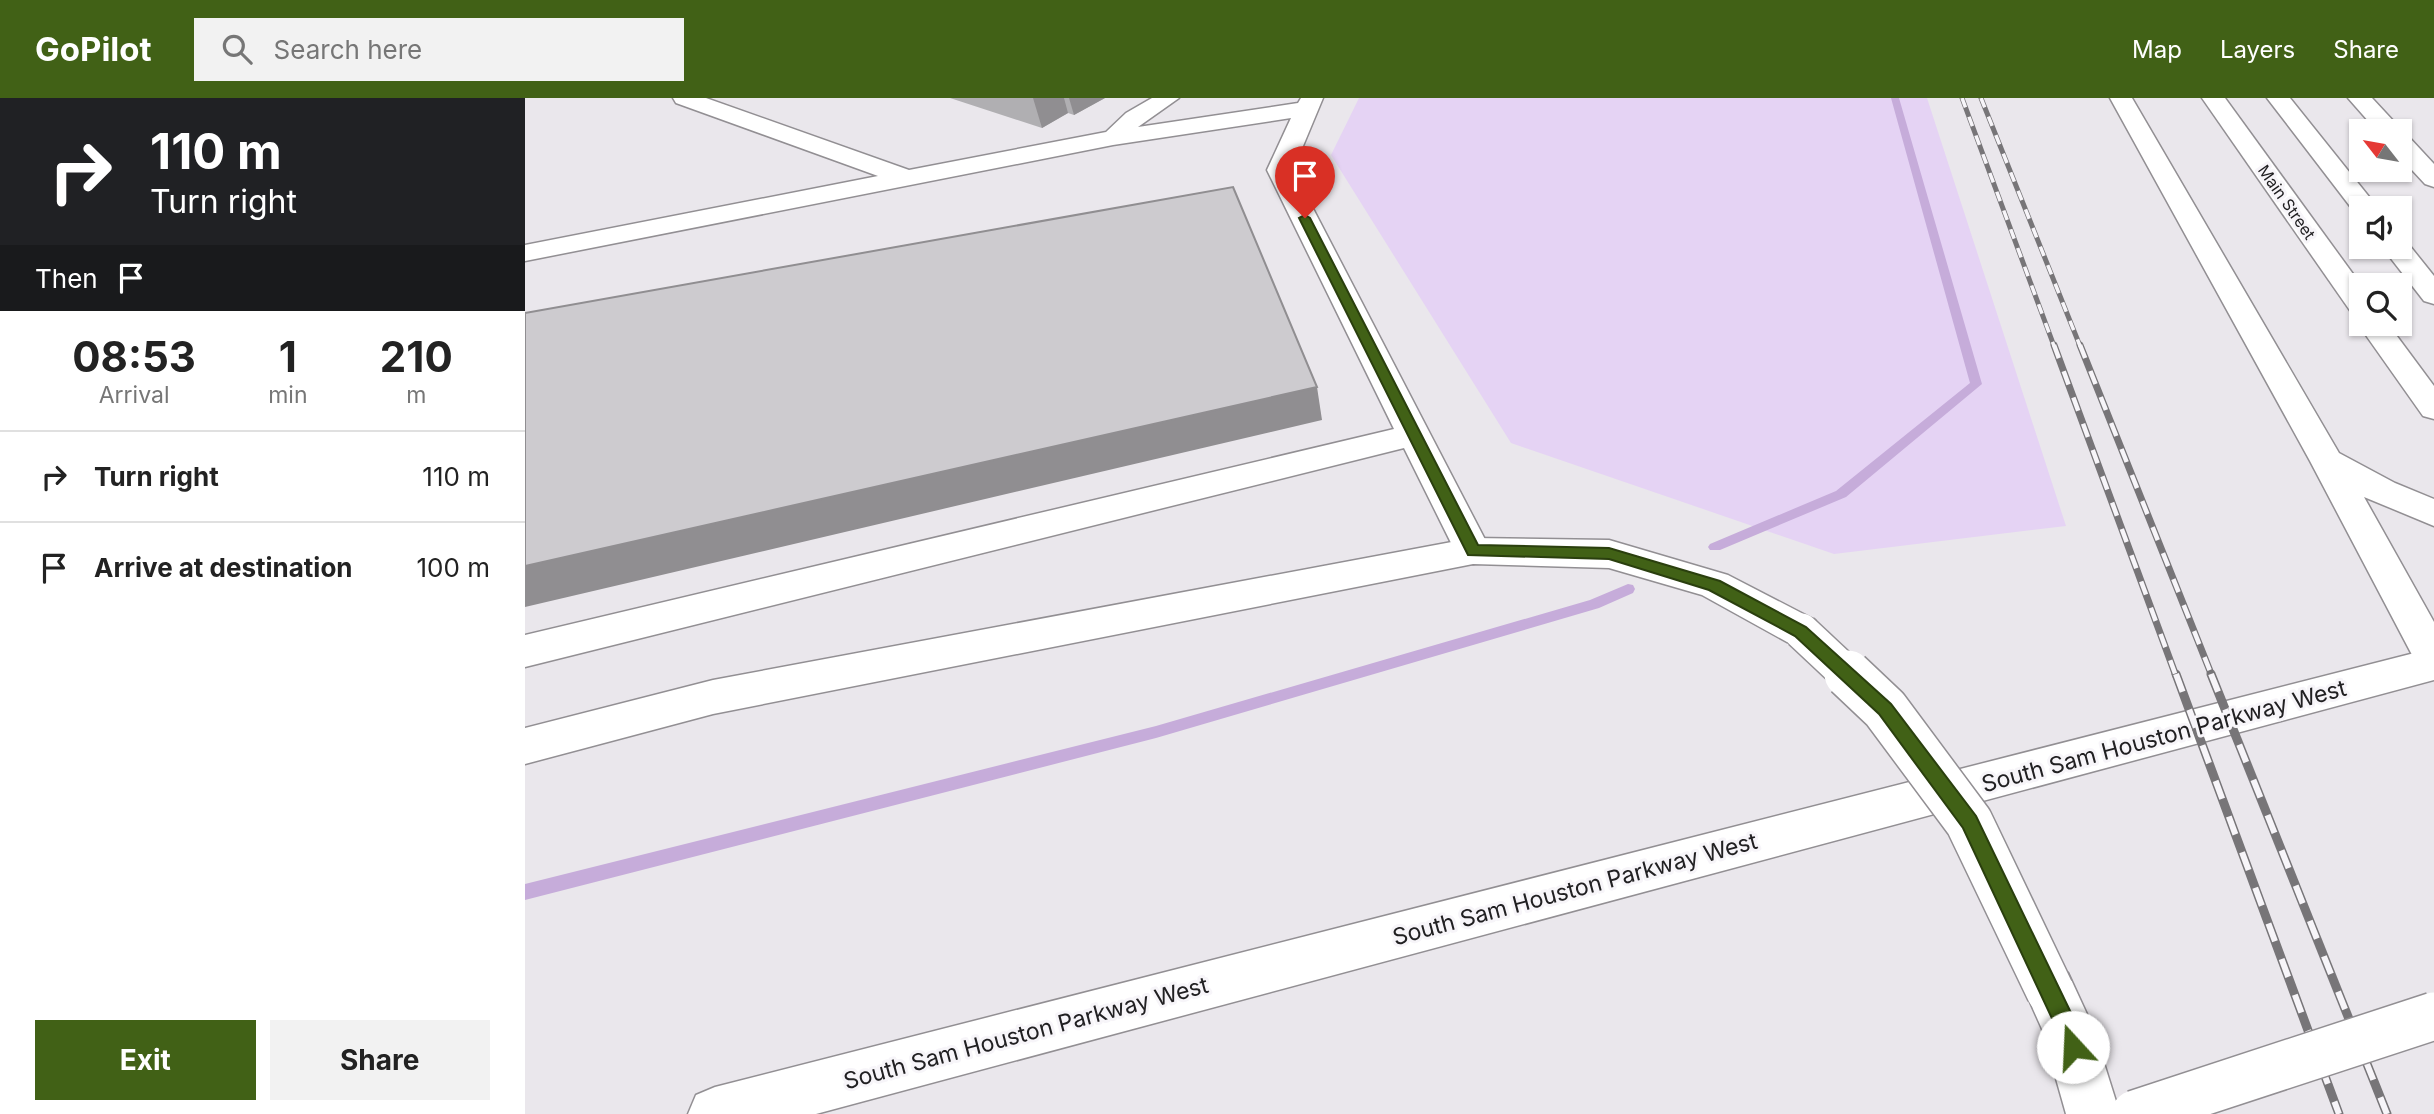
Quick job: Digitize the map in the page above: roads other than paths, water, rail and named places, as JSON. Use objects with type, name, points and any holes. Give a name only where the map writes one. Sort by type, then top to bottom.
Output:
[{"type":"main road","points":[[684,98],[908,178]]},
{"type":"main road","points":[[1113,138],[1134,118],[1168,98]]},
{"type":"main road","points":[[2121,98],[2327,461],[2434,662]]},
{"type":"main road","name":"Main Street","points":[[2213,98],[2349,289]]},
{"type":"main road","points":[[2278,98],[2356,196]]},
{"type":"main road","points":[[2359,98],[2379,119]]},
{"type":"main road","points":[[525,253],[1113,138],[1309,104]]},
{"type":"main road","points":[[1309,104],[1280,170],[1473,551]]},
{"type":"main road","points":[[2412,155],[2434,179]]},
{"type":"main road","points":[[2406,259],[2434,295]]},
{"type":"main road","points":[[2382,336],[2434,409]]},
{"type":"main road","points":[[525,652],[1414,435]]},
{"type":"main road","points":[[2327,461],[2383,492],[2434,513]]},
{"type":"main road","points":[[525,746],[713,697],[1473,551],[1609,554],[1715,585],[1801,631],[1885,709],[1969,822],[2066,1025],[2093,1114]]},
{"type":"main road","name":"South Sam Houston Parkway West","points":[[715,1114],[2434,662]]},
{"type":"main road","points":[[2135,1114],[2434,1016]]},
{"type":"waterway","points":[[1715,547],[1841,494],[1976,384],[1895,98]]},
{"type":"waterway","points":[[525,892],[1156,732],[1594,604],[1628,589]]},
{"type":"railway","points":[[1962,98],[2054,346]]},
{"type":"railway","points":[[1981,98],[2080,346]]},
{"type":"railway","points":[[2054,345],[2176,676]]},
{"type":"railway","points":[[2080,345],[2212,676]]},
{"type":"railway","points":[[2176,674],[2339,1114]]},
{"type":"railway","points":[[2211,674],[2387,1114]]}]
